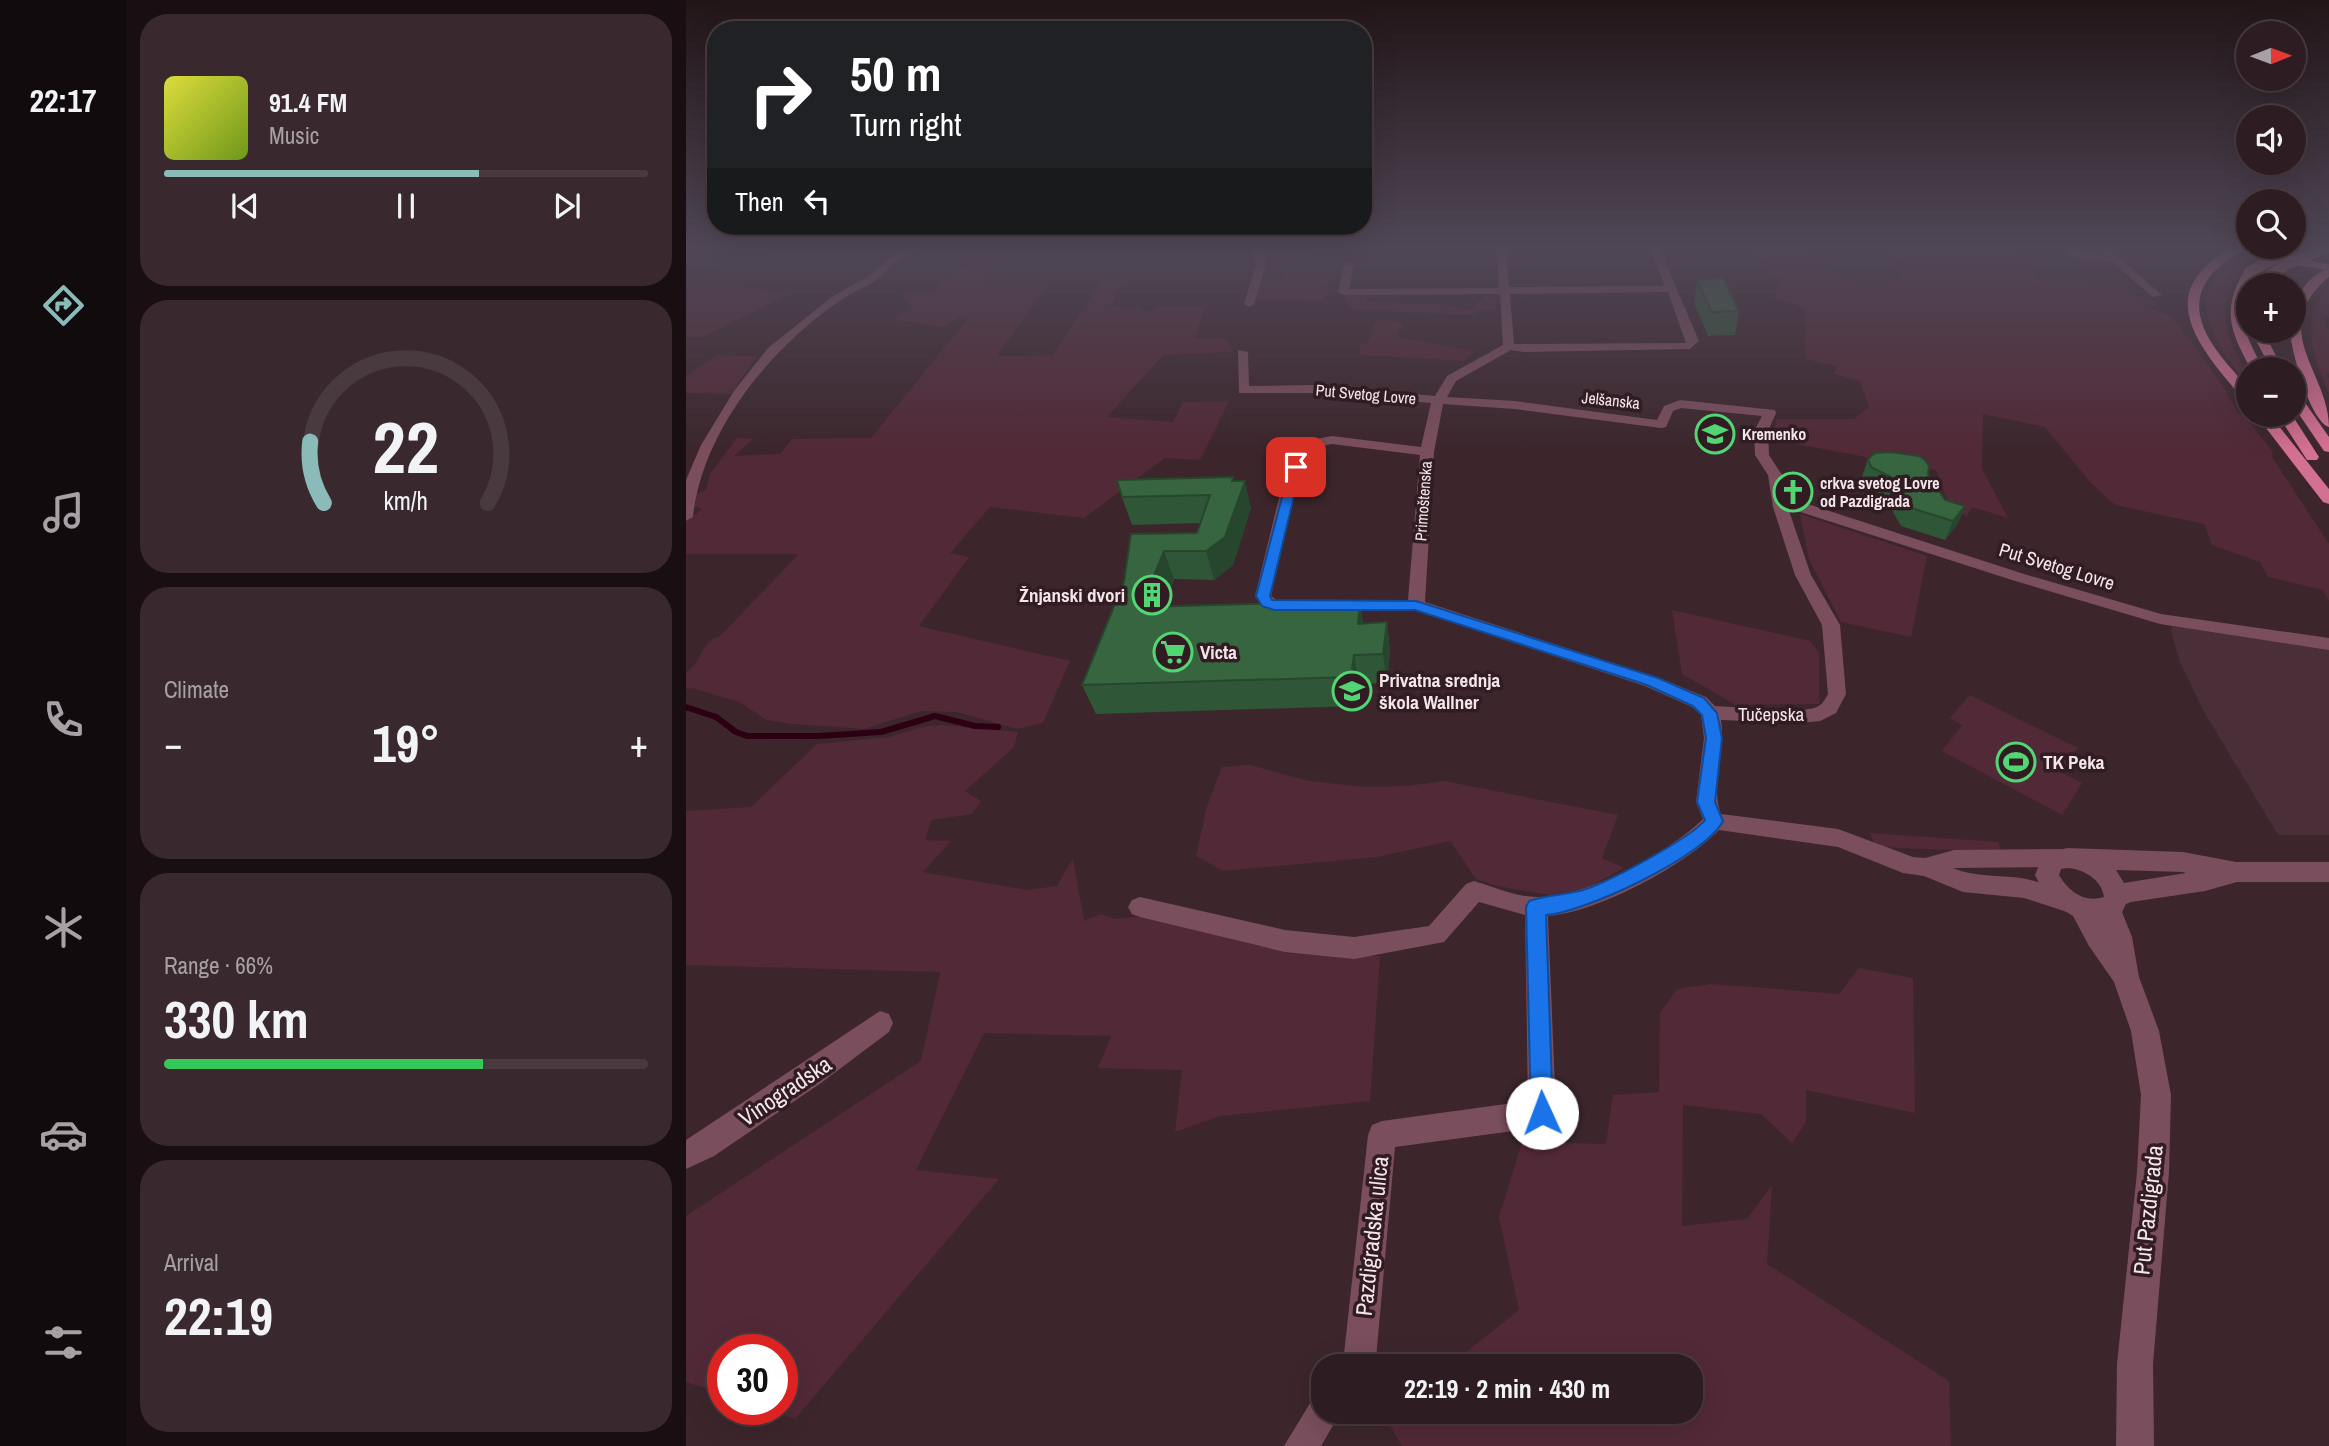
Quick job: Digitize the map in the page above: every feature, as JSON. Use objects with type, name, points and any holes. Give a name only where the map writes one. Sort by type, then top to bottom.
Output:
[{"type":"highway","points":[[2196,314],[2198,331],[2236,380]]},
{"type":"highway","points":[[2234,314],[2240,339],[2250,357]]},
{"type":"highway","points":[[2297,314],[2296,348],[2314,395],[2329,422]]},
{"type":"highway","points":[[2306,415],[2329,449]]},
{"type":"highway","points":[[2272,427],[2329,499]]},
{"type":"highway","points":[[2293,427],[2329,485]]},
{"type":"street","points":[[686,517],[689,489],[708,445],[740,391],[772,350],[816,314]]},
{"type":"street","points":[[1507,314],[1509,346],[1538,349],[1690,346],[1693,341],[1682,314]]},
{"type":"street","name":"Put Svetog Lovre","points":[[1242,352],[1243,390],[1313,388],[1379,396],[1439,399],[1451,379],[1509,346]]},
{"type":"street","name":"Jelšanska","points":[[1439,399],[1515,405],[1661,424],[1668,409],[1680,404],[1770,412]]},
{"type":"street","name":"Primoštenska","points":[[1416,605],[1427,452],[1434,409],[1439,399]]},
{"type":"street","name":"Tučepska","points":[[1427,452],[1332,440],[1312,443],[1301,449],[1287,494],[1263,596],[1267,603],[1274,606],[1416,605],[1652,682],[1699,702],[1710,713],[1800,716],[1820,714],[1829,708],[1837,694],[1831,625],[1803,575],[1789,538],[1775,475],[1762,455],[1761,431],[1770,412]]},
{"type":"street","name":"Put Svetog Lovre","points":[[1779,500],[2018,577],[2160,619],[2329,644]]},
{"type":"street","points":[[1710,713],[1714,738],[1706,802],[1714,821]]},
{"type":"street","points":[[1714,821],[1838,838],[1962,882],[2024,888],[2097,911],[2139,887],[2196,884],[2236,872]]},
{"type":"street","points":[[1140,907],[1285,941],[1354,948],[1436,935],[1474,891],[1536,907],[1553,906],[1591,896],[1692,843],[1714,821]]},
{"type":"street","points":[[1925,867],[1954,859],[2067,858],[2183,863],[2236,872],[2329,872]]},
{"type":"street","points":[[2074,905],[2051,886],[2047,875],[2052,862],[2067,858],[2094,865],[2113,885],[2113,902]]},
{"type":"street","name":"Put Pazdigrada","points":[[2113,902],[2126,977],[2146,1031],[2156,1095],[2153,1172],[2135,1364],[2135,1446]]},
{"type":"street","name":"Put Pazdigrada","points":[[2074,905],[2126,977]]},
{"type":"street","name":"Pazdigradska ulica","points":[[1360,1354],[1382,1135],[1542,1113],[1536,907]]},
{"type":"street","name":"Vinogradska","points":[[686,1154],[704,1146],[812,1074],[880,1023]]},
{"type":"street","points":[[1301,1446],[1316,1424]]},
{"type":"shaded area","points":[[686,314],[748,314],[703,337],[686,337]]},
{"type":"shaded area","points":[[901,314],[1026,314],[997,356],[1053,355],[1080,314],[1203,314],[1195,338],[1226,338],[1233,352],[1163,355],[1107,417],[1173,422],[1183,402],[1229,401],[1200,460],[1165,458],[1084,518],[990,507],[950,553],[969,557],[919,626],[1070,661],[1043,723],[1017,729],[957,712],[921,711],[864,729],[793,724],[766,720],[740,702],[692,688],[686,689],[686,672],[695,664],[708,643],[720,636],[799,554],[686,554],[686,522],[702,509],[694,506],[693,496],[706,490],[710,474],[737,438],[753,439],[734,456],[780,454],[792,439],[871,438],[970,316],[963,315],[944,327],[893,320]]},
{"type":"shaded area","points":[[1806,314],[2170,316],[2179,323],[2184,336],[2190,339],[2226,391],[2236,410],[2236,427],[2253,427],[2273,452],[2272,457],[2329,544],[2329,601],[2323,590],[2268,577],[2260,562],[2212,545],[2204,524],[2115,505],[2090,482],[2045,427],[1983,414],[1982,469],[2008,518],[1972,507],[1967,516],[1950,508],[1936,470],[1774,440],[1776,419],[1854,419],[1869,407],[1860,381],[1834,374],[1837,366],[1805,359]]},
{"type":"shaded area","points":[[2208,314],[2226,314],[2228,330],[2239,357],[2236,357],[2236,369],[2227,357],[2217,340]]},
{"type":"shaded area","points":[[2313,314],[2329,314],[2329,317],[2321,317],[2329,330],[2329,374],[2326,375],[2329,378],[2329,393],[2314,352],[2311,324]]},
{"type":"shaded area","points":[[1377,319],[1403,323],[1398,337],[1473,351],[1465,361],[1360,355],[1360,345],[1367,344]]},
{"type":"shaded area","points":[[717,355],[757,356],[731,394],[686,393],[686,376]]},
{"type":"shaded area","points":[[1800,514],[1927,556],[1911,637],[1841,622],[1809,559]]},
{"type":"shaded area","points":[[1672,610],[1810,641],[1819,653],[1819,704],[1736,705],[1682,674]]},
{"type":"shaded area","points":[[2173,624],[2329,649],[2329,835],[2278,835],[2203,710],[2180,662],[2171,632]]},
{"type":"shaded area","name":"TK Peka","points":[[1970,695],[2078,748],[2062,773],[2082,783],[2062,815],[1942,751],[1962,725],[1950,718]]},
{"type":"shaded area","points":[[926,726],[1018,732],[1014,747],[965,791],[981,801],[972,814],[932,820],[925,840],[951,841],[923,872],[1027,890],[1057,886],[1073,858],[1084,921],[1101,914],[1115,919],[1148,916],[1329,955],[1380,956],[1370,1101],[1220,1116],[1175,1132],[1182,1070],[1098,1068],[1111,1036],[984,1033],[916,1170],[999,1179],[798,1415],[798,1334],[707,1334],[707,1389],[686,1382],[686,1216],[921,1061],[940,972],[686,965],[686,811],[751,807],[817,744],[889,737]]},
{"type":"shaded area","points":[[1250,765],[1308,781],[1364,787],[1406,786],[1444,781],[1618,815],[1602,858],[1624,868],[1587,888],[1550,895],[1497,886],[1476,879],[1450,841],[1377,857],[1223,871],[1196,856],[1207,806],[1222,767]]},
{"type":"shaded area","points":[[1870,833],[1998,842],[2002,852],[1876,847]]},
{"type":"shaded area","points":[[1859,968],[1913,978],[1915,1113],[1806,1090],[1806,1122],[1792,1143],[1761,1114],[1683,1105],[1682,1226],[1747,1219],[1772,1185],[1767,1264],[1949,1381],[1951,1446],[1402,1446],[1389,1424],[1703,1424],[1703,1354],[1463,1354],[1519,1310],[1499,1217],[1522,1142],[1606,1144],[1613,1095],[1659,1092],[1660,1013],[1677,989],[1712,984],[1839,994]]},
{"type":"building","points":[[1875,453],[1919,456],[1925,460],[1929,466],[1928,474],[1945,500],[1965,506],[1953,521],[1908,507],[1891,477],[1871,467],[1868,459]]},
{"type":"building","points":[[1233,477],[1232,481],[1245,481],[1225,537],[1206,551],[1164,551],[1141,607],[1360,601],[1358,624],[1387,622],[1383,654],[1354,655],[1351,677],[1082,685],[1124,582],[1131,534],[1197,533],[1210,495],[1122,497],[1117,480]]},
{"type":"waterway","points":[[686,707],[716,717],[736,732],[747,736],[819,736],[881,732],[935,716],[975,726],[998,727]]},
{"type":"place","name":"Kremenko","points":[[1715,434]]},
{"type":"place","name":"crkva svetog Lovre od Pazdigrada","points":[[1793,492]]},
{"type":"place","name":"Žnjanski dvori","points":[[1152,595]]},
{"type":"place","name":"Victa","points":[[1173,652]]},
{"type":"place","name":"Privatna srednja škola Wallner","points":[[1352,691]]},
{"type":"place","name":"TK Peka","points":[[2016,762]]},
{"type":"route","points":[[1296,467],[1263,596],[1267,603],[1274,606],[1416,605],[1652,682],[1699,702],[1710,713],[1714,738],[1706,802],[1714,821],[1708,829],[1692,843],[1591,896],[1553,906],[1536,907],[1542,1113]]}]
